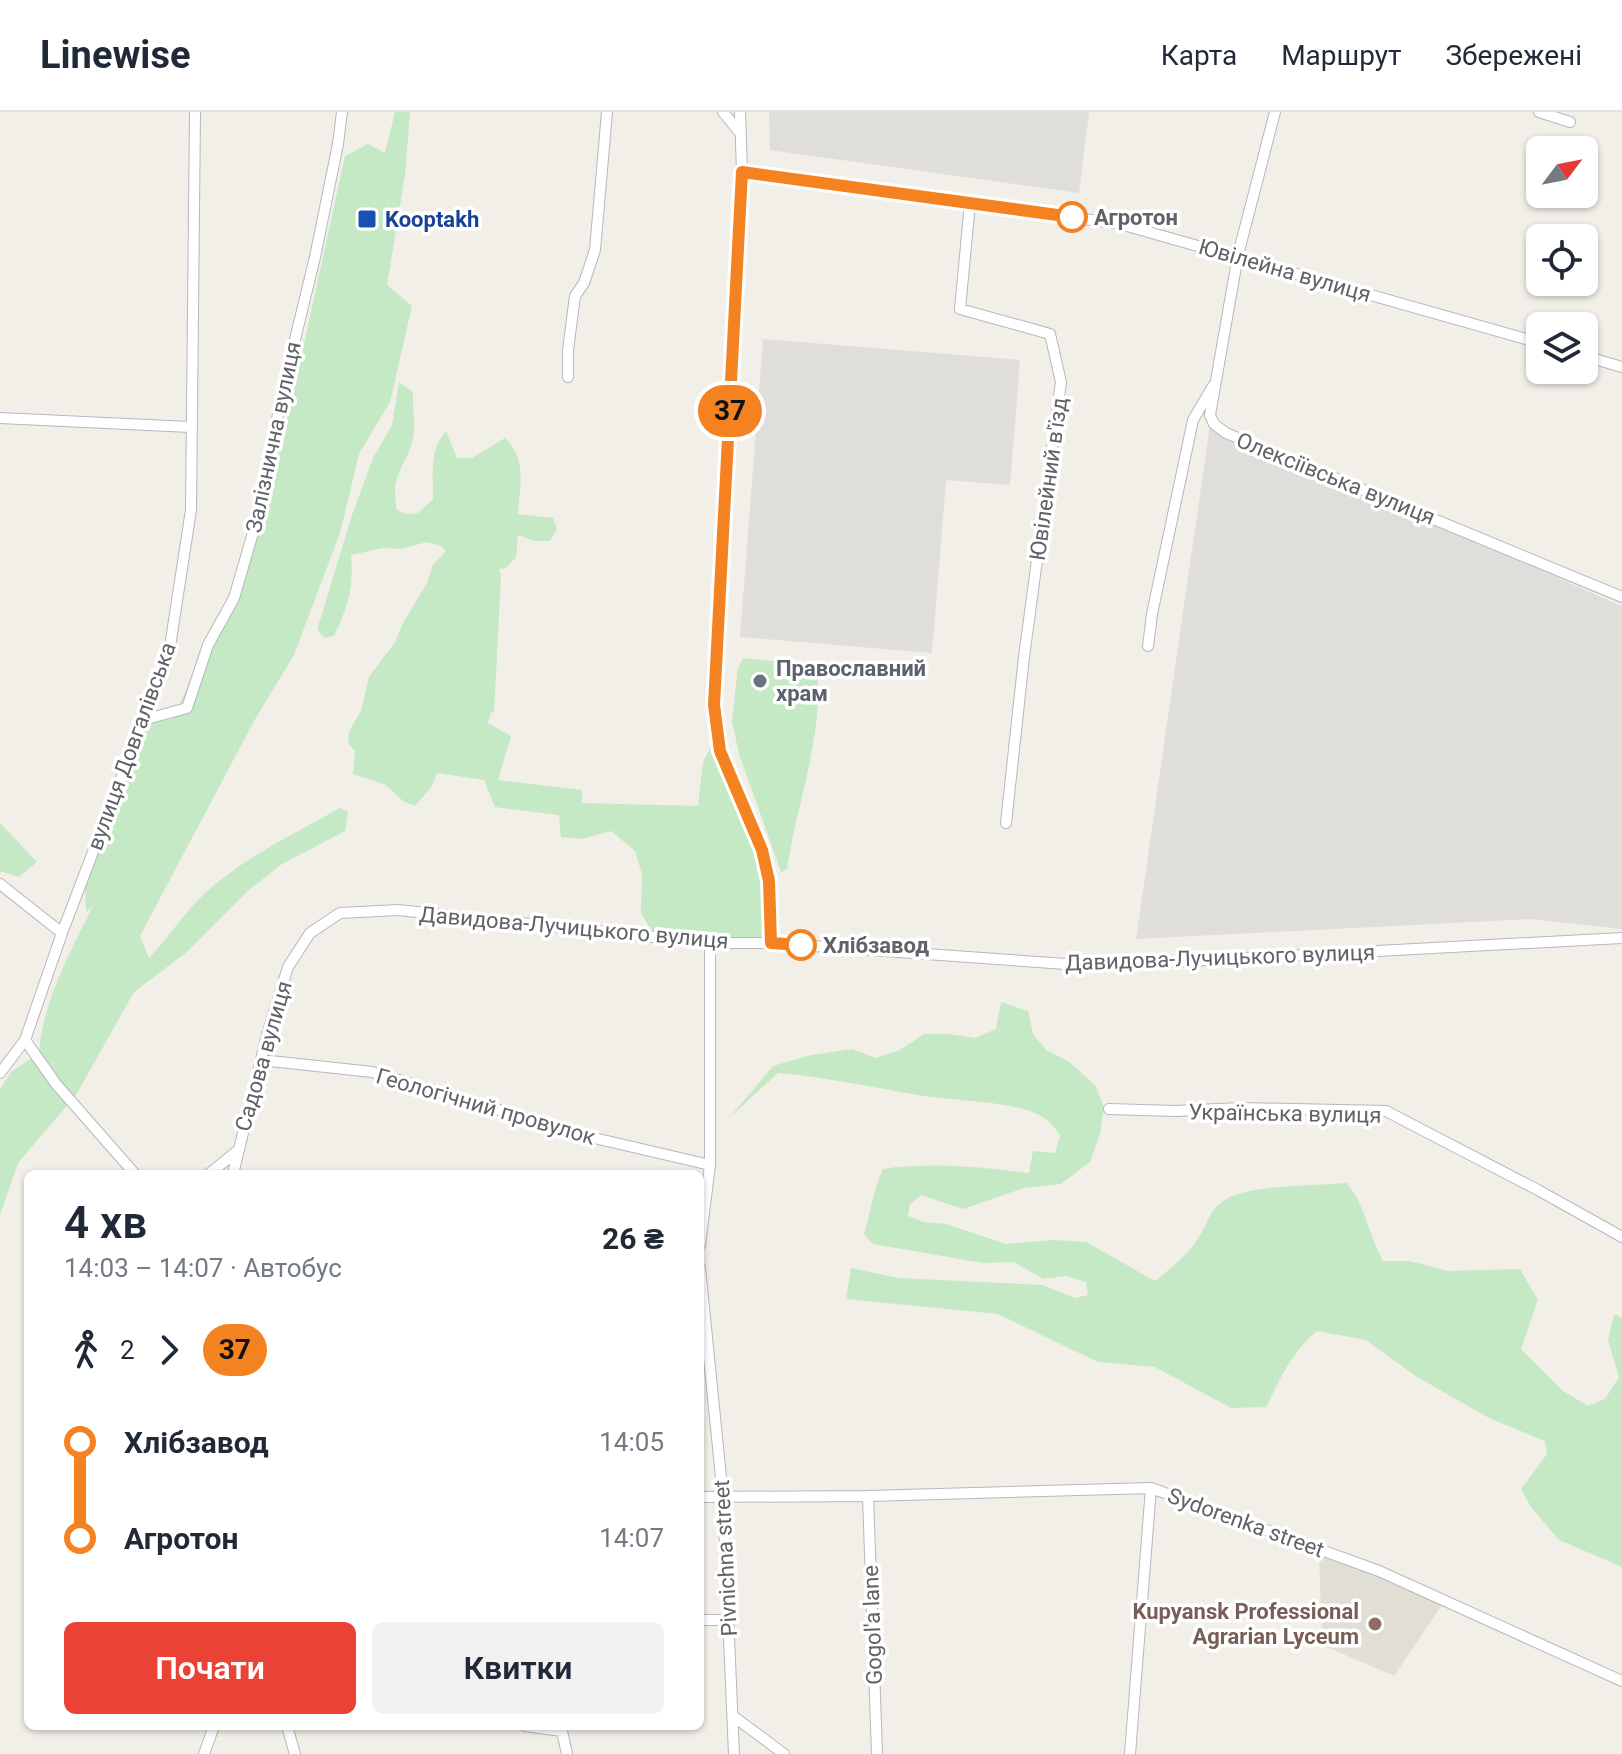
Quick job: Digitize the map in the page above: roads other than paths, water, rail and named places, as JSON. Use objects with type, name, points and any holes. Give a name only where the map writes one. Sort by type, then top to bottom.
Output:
[{"type":"street","name":"вулиця Довгалівська","points":[[0,1073],[25,1040],[62,933],[169,653],[191,510],[195,112]]},
{"type":"street","name":"Залізнична вулиця","points":[[143,720],[187,708],[208,645],[234,598],[257,519],[283,389],[315,257],[342,112]]},
{"type":"street","points":[[568,377],[575,296],[584,283],[595,250],[607,112]]},
{"type":"street","points":[[723,112],[741,134]]},
{"type":"street","points":[[740,112],[742,172],[714,705],[720,751],[762,850],[769,881],[771,943]]},
{"type":"street","name":"Олексіївська вулиця","points":[[1275,112],[1238,255],[1210,415],[1214,424],[1226,433],[1622,597]]},
{"type":"street","points":[[1539,112],[1570,122]]},
{"type":"street","name":"Ювілейна вулиця","points":[[742,172],[1120,224],[1526,339]]},
{"type":"street","name":"Ювілейний в'їзд","points":[[970,203],[960,309],[1050,334],[1061,382],[1024,657],[1006,823]]},
{"type":"street","points":[[1598,360],[1622,367]]},
{"type":"street","points":[[1148,646],[1193,420],[1216,381]]},
{"type":"street","points":[[0,418],[190,427]]},
{"type":"street","points":[[0,884],[62,933]]},
{"type":"street","name":"Давидова-Лучицького вулиця","points":[[340,913],[398,910],[710,943],[771,943],[1094,966],[1622,938]]},
{"type":"street","name":"Садова вулиця","points":[[234,1170],[288,967],[310,933],[340,913]]},
{"type":"street","points":[[704,1213],[710,1165],[710,943]]},
{"type":"street","points":[[25,1040],[56,1084],[131,1170]]},
{"type":"street","name":"Геологічний провулок","points":[[261,1060],[372,1072],[590,1137],[710,1165]]},
{"type":"street","name":"Українська вулиця","points":[[1109,1109],[1386,1111],[1622,1237]]},
{"type":"street","points":[[214,1170],[236,1152]]},
{"type":"street","name":"Pivnichna street","points":[[704,1308],[723,1497],[734,1754]]},
{"type":"street","points":[[1130,1754],[1151,1488]]},
{"type":"street","name":"Sydorenka street","points":[[704,1497],[1151,1488],[1379,1571],[1622,1681]]},
{"type":"street","name":"Gogol'a lane","points":[[868,1496],[877,1754]]},
{"type":"street","points":[[704,1620],[728,1620]]},
{"type":"street","points":[[733,1716],[784,1754]]},
{"type":"street","points":[[204,1754],[213,1730]]},
{"type":"street","points":[[288,1730],[295,1754]]},
{"type":"street","points":[[555,1730],[562,1731],[567,1754]]},
{"type":"place","name":"Агротон","points":[[1072,217]]},
{"type":"place","name":"Kooptakh","points":[[367,219]]},
{"type":"place","name":"Православний храм","points":[[760,681]]},
{"type":"place","name":"Хлібзавод","points":[[801,945]]},
{"type":"place","name":"Kupyansk Professional Agrarian Lyceum","points":[[1375,1624]]}]
